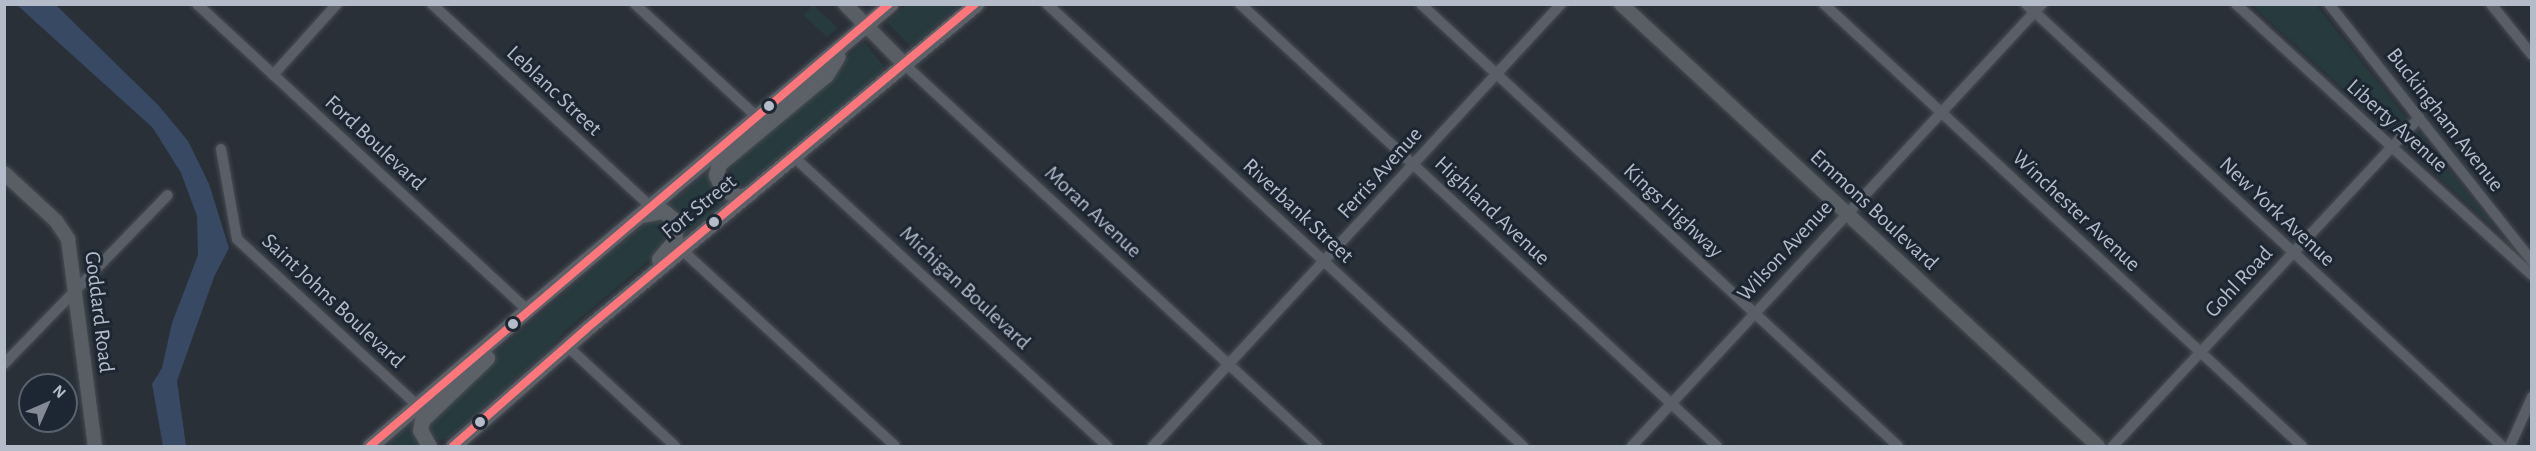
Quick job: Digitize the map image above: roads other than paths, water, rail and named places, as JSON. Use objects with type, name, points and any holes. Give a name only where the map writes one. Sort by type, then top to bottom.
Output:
[{"type":"main road","name":"Fort Street","points":[[370,447],[634,218],[758,118],[890,4]]},
{"type":"main road","name":"Fort Street","points":[[453,447],[567,346],[795,158],[976,4]]},
{"type":"main road","points":[[754,192],[739,197],[729,194],[716,175],[719,164],[826,75],[848,41]]},
{"type":"main road","points":[[567,346],[570,333],[669,250],[675,240],[674,220],[663,211],[634,218]]},
{"type":"main road","points":[[429,447],[422,436],[422,420],[522,327],[557,284]]},
{"type":"street","name":"Ford Boulevard","points":[[197,4],[527,310]]},
{"type":"street","points":[[273,75],[337,4]]},
{"type":"street","name":"Leblanc Street","points":[[432,4],[650,206]]},
{"type":"street","points":[[635,4],[758,118]]},
{"type":"street","name":"Moran Avenue","points":[[845,4],[904,65],[1317,447]]},
{"type":"street","name":"Riverbank Street","points":[[1047,4],[1523,447]]},
{"type":"street","name":"Highland Avenue","points":[[1240,4],[1717,447]]},
{"type":"street","name":"Kings Highway","points":[[1421,4],[1899,447]]},
{"type":"street","name":"Ferris Avenue","points":[[1153,447],[1561,4]]},
{"type":"street","name":"Emmons Boulevard","points":[[1621,4],[2098,447]]},
{"type":"street","name":"Winchester Avenue","points":[[1824,4],[2302,447]]},
{"type":"street","name":"Liberty Avenue","points":[[2236,4],[2532,275]]},
{"type":"street","name":"Buckingham Avenue","points":[[2328,4],[2532,261]]},
{"type":"street","points":[[2491,4],[2532,55]]},
{"type":"street","name":"Wilson Avenue","points":[[1632,447],[2034,7]]},
{"type":"street","name":"New York Avenue","points":[[2034,7],[2293,253],[2502,447]]},
{"type":"street","name":"Gohl Road","points":[[2113,447],[2419,118]]},
{"type":"street","name":"Saint Johns Boulevard","points":[[220,149],[237,239],[417,405]]},
{"type":"street","name":"Michigan Boulevard","points":[[795,158],[1107,447]]},
{"type":"street","name":"Goddard Road","points":[[7,181],[65,232],[75,289],[95,446]]},
{"type":"street","points":[[4,364],[168,195]]},
{"type":"street","points":[[682,250],[895,447]]},
{"type":"street","points":[[567,346],[675,447]]},
{"type":"street","points":[[2510,447],[2532,397]]},
{"type":"water","points":[[17,5],[56,5],[159,106],[188,141],[209,184],[229,248],[214,277],[177,381],[186,446],[163,446],[152,384],[162,368],[172,323],[198,255],[197,216],[181,173],[153,128]]}]
